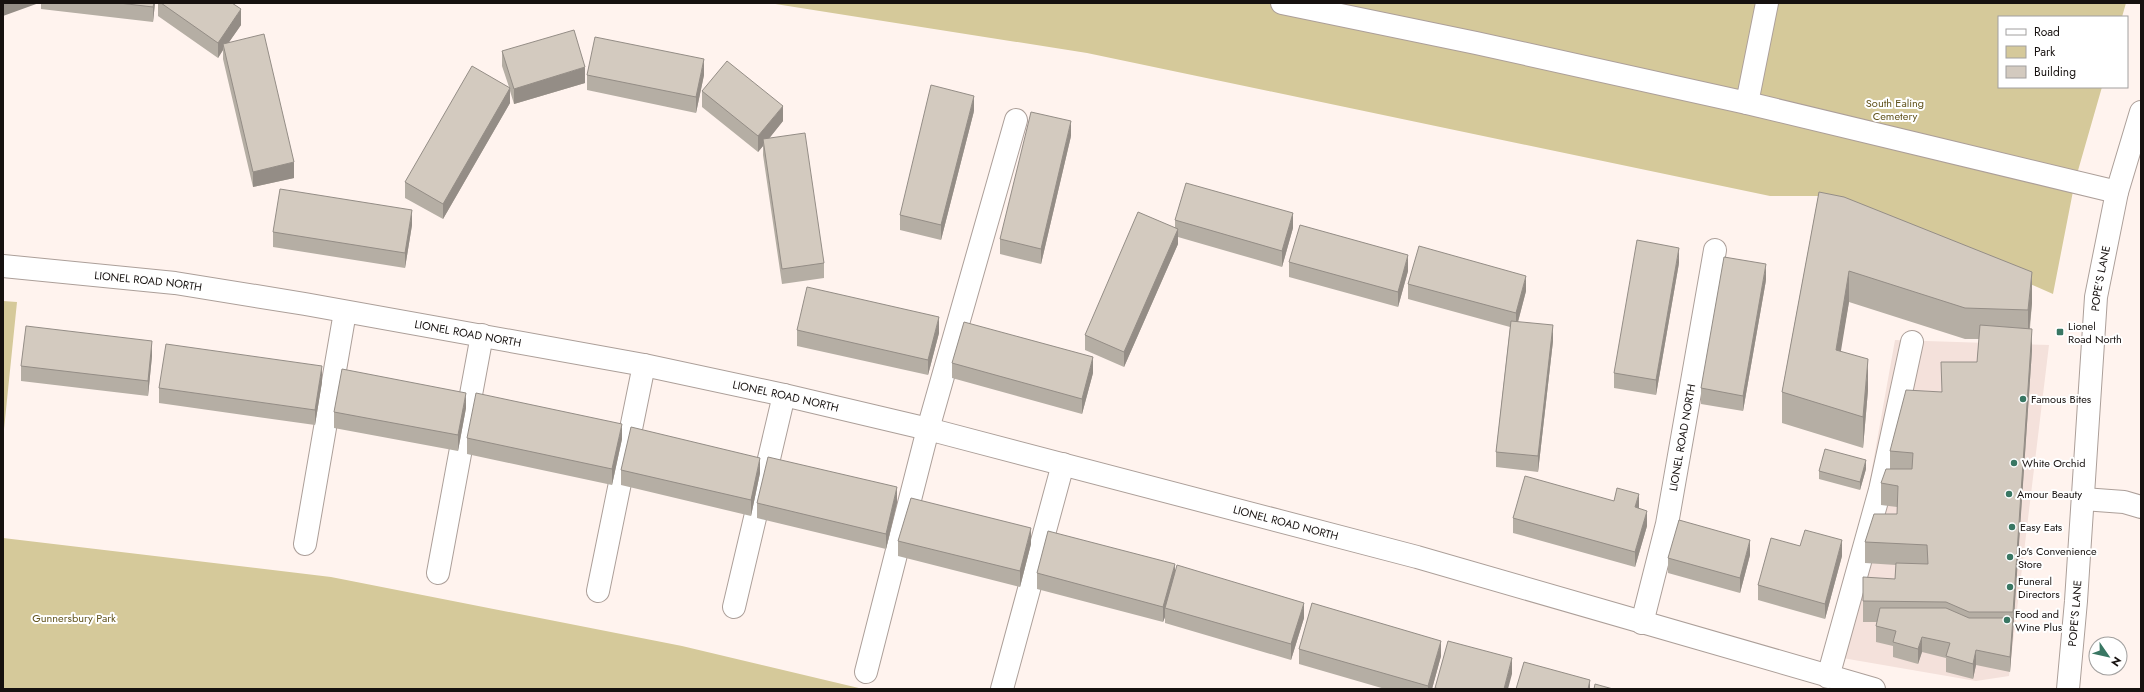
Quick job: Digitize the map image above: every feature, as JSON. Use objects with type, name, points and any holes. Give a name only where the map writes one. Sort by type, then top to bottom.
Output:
[{"type":"street","points":[[1282,3],[1484,45],[1747,103],[2117,192]]},
{"type":"street","points":[[1747,103],[1767,3]]},
{"type":"street","name":"POPE'S LANE","points":[[2068,689],[2083,499],[2096,297],[2117,192],[2141,112]]},
{"type":"street","points":[[866,672],[928,429],[1016,120]]},
{"type":"street","name":"LIONEL ROAD NORTH","points":[[1642,623],[1667,524],[1715,250]]},
{"type":"street","name":"LIONEL ROAD NORTH","points":[[3,266],[175,283],[482,335],[644,365],[784,395],[928,429],[1412,555],[1828,677],[1874,689]]},
{"type":"street","points":[[305,544],[345,312]]},
{"type":"street","points":[[438,572],[482,335]]},
{"type":"street","points":[[1828,677],[1880,490],[1912,342]]},
{"type":"street","points":[[598,592],[644,365]]},
{"type":"street","points":[[734,607],[784,395]]},
{"type":"street","points":[[1002,689],[1063,464]]},
{"type":"street","points":[[2083,499],[2124,502],[2141,507]]},
{"type":"shaded area","points":[[1895,340],[2049,345],[2009,676],[1976,681],[1825,655],[1858,547]]},
{"type":"green space","name":"South Ealing Cemetery","points":[[769,3],[2126,3],[2122,16],[1998,16],[1998,88],[2102,88],[2075,181],[2053,294],[1828,196],[1770,196],[1087,53]]},
{"type":"green space","points":[[3,301],[17,302],[3,439]]},
{"type":"green space","name":"Gunnersbury Park","points":[[3,538],[331,577],[682,646],[863,689],[3,689]]},
{"type":"building","points":[[119,3],[154,3],[153,7]]},
{"type":"building","points":[[161,3],[232,3],[241,9],[218,43]]},
{"type":"building","points":[[574,30],[585,67],[514,89],[502,51]]},
{"type":"building","points":[[264,34],[294,162],[253,172],[223,44]]},
{"type":"building","points":[[595,37],[704,59],[696,97],[587,75]]},
{"type":"building","points":[[727,61],[783,106],[758,136],[702,91]]},
{"type":"building","points":[[472,66],[510,88],[443,204],[405,182]]},
{"type":"building","points":[[931,85],[974,96],[941,225],[900,215]]},
{"type":"building","points":[[1031,112],[1071,121],[1041,249],[1000,239]]},
{"type":"building","points":[[805,133],[824,263],[782,269],[763,139]]},
{"type":"building","points":[[1186,183],[1293,213],[1282,251],[1175,220]]},
{"type":"building","points":[[280,189],[412,210],[405,253],[273,232]]},
{"type":"building","points":[[1819,192],[1844,197],[2032,272],[2028,310],[1965,308],[1849,271],[1836,350],[1868,359],[1863,417],[1782,392]]},
{"type":"building","points":[[1138,212],[1178,229],[1124,352],[1085,335]]},
{"type":"building","points":[[1300,225],[1408,255],[1398,292],[1289,262]]},
{"type":"building","points":[[1637,240],[1679,248],[1656,380],[1614,373]]},
{"type":"building","points":[[1419,246],[1526,276],[1516,313],[1408,284]]},
{"type":"building","points":[[1724,257],[1766,264],[1743,396],[1701,388]]},
{"type":"building","points":[[807,287],[939,317],[928,360],[797,330]]},
{"type":"building","points":[[1511,321],[1553,325],[1538,456],[1496,452]]},
{"type":"building","points":[[964,322],[1093,357],[1082,399],[952,363]]},
{"type":"building","points":[[1980,325],[2032,329],[2013,612],[1969,612],[1946,602],[1863,601],[1863,577],[1895,579],[1896,563],[1928,564],[1927,545],[1865,542],[1874,514],[1897,514],[1898,486],[1881,483],[1886,469],[1912,469],[1913,453],[1890,451],[1906,390],[1942,392],[1941,362],[1977,362]]},
{"type":"building","points":[[26,326],[152,341],[148,381],[21,366]]},
{"type":"building","points":[[166,344],[322,366],[315,410],[159,388]]},
{"type":"building","points":[[342,369],[466,393],[458,435],[334,412]]},
{"type":"building","points":[[476,393],[622,424],[612,469],[467,438]]},
{"type":"building","points":[[631,427],[760,458],[751,500],[621,470]]},
{"type":"building","points":[[1825,449],[1866,460],[1860,482],[1819,471]]},
{"type":"building","points":[[768,457],[897,487],[886,534],[757,503]]},
{"type":"building","points":[[1525,476],[1614,501],[1617,488],[1639,494],[1635,507],[1647,511],[1635,552],[1513,518]]},
{"type":"building","points":[[911,498],[1031,528],[1020,571],[898,541]]},
{"type":"building","points":[[1679,520],[1750,540],[1740,578],[1668,558]]},
{"type":"building","points":[[1805,530],[1842,540],[1825,604],[1758,585],[1771,538],[1800,546]]},
{"type":"building","points":[[1048,531],[1175,564],[1163,607],[1037,573]]},
{"type":"building","points":[[1177,565],[1304,603],[1291,644],[1165,608]]},
{"type":"building","points":[[1312,603],[1441,641],[1428,686],[1299,649]]},
{"type":"building","points":[[1880,608],[1946,608],[1969,618],[2013,618],[2010,657],[1976,650],[1973,664],[1946,656],[1950,643],[1922,637],[1918,649],[1893,642],[1896,631],[1876,626]]},
{"type":"building","points":[[1448,641],[1512,658],[1504,689],[1435,688]]},
{"type":"building","points":[[1524,662],[1590,680],[1588,689],[1516,689]]},
{"type":"building","points":[[1595,684],[1613,689],[1594,689]]},
{"type":"place","name":"Lionel Road North","points":[[2060,332]]},
{"type":"place","name":"Famous Bites","points":[[2023,399]]},
{"type":"place","name":"White Orchid","points":[[2014,463]]},
{"type":"place","name":"Amour Beauty","points":[[2009,494]]},
{"type":"place","name":"Easy Eats","points":[[2012,527]]},
{"type":"place","name":"Jo's Convenience Store","points":[[2010,557]]},
{"type":"place","name":"Funeral Directors","points":[[2010,587]]},
{"type":"place","name":"Food and Wine Plus","points":[[2007,620]]}]
